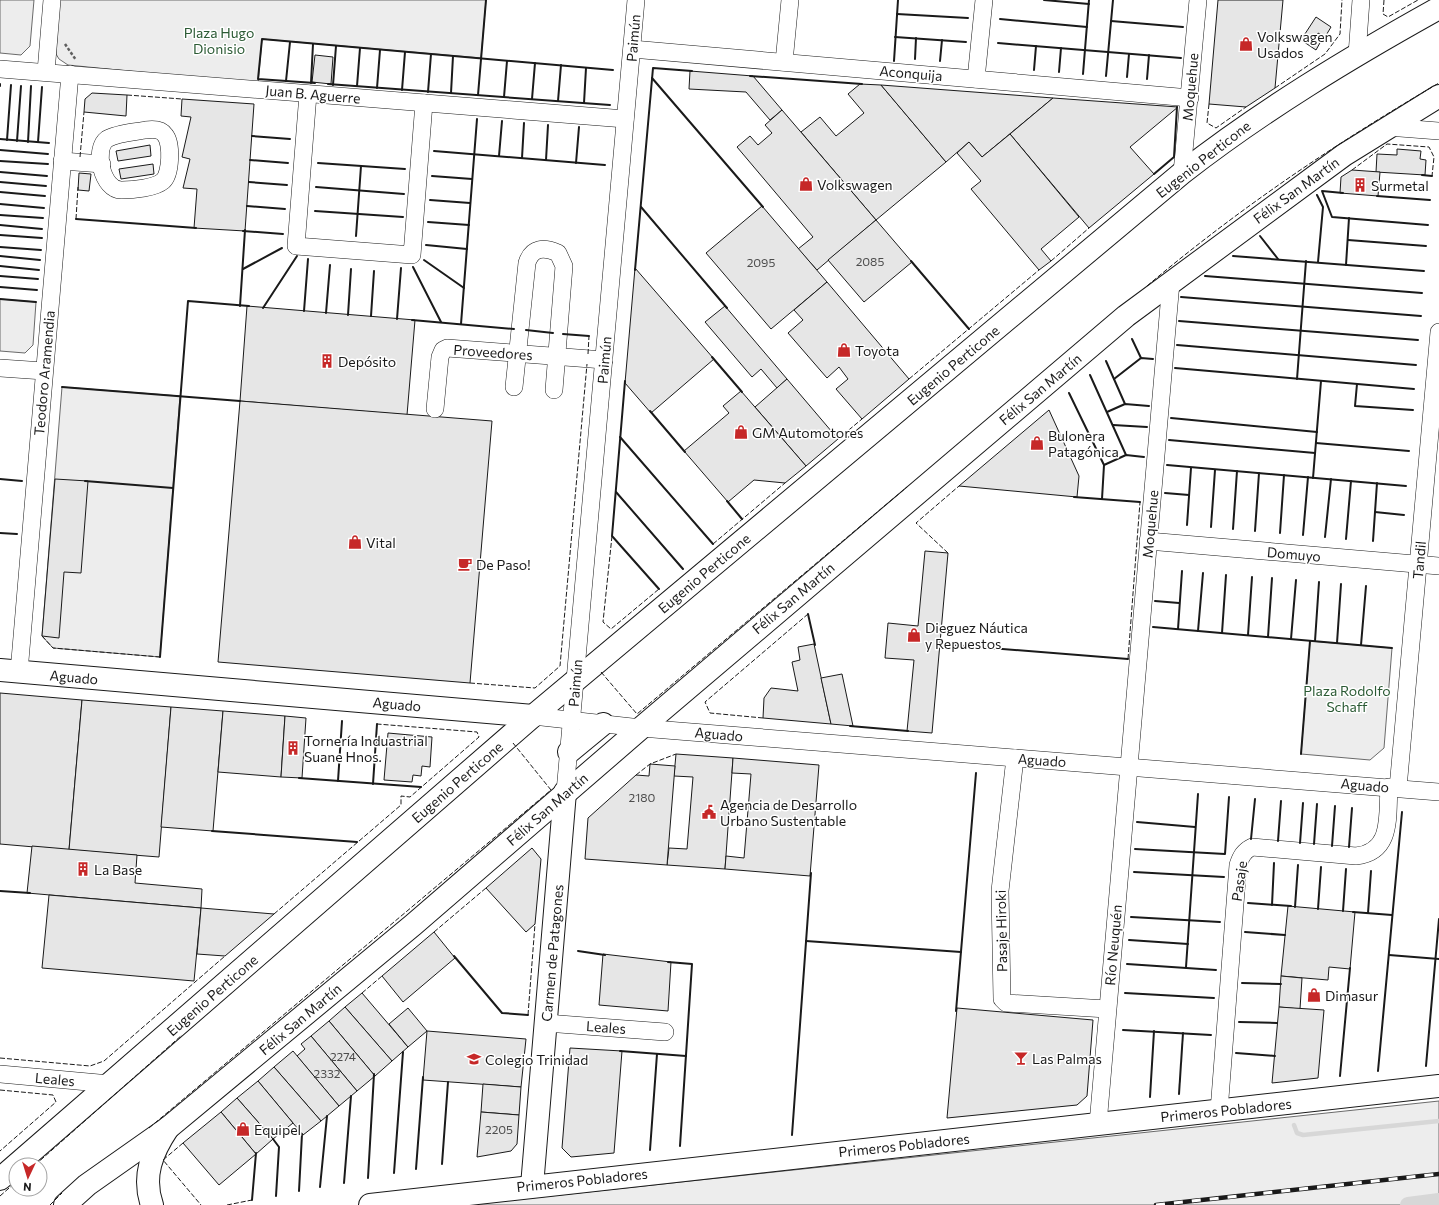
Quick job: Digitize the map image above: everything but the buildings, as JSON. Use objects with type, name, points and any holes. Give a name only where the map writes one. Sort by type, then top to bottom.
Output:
[{"type":"main road","name":"Eugenio Perticone","points":[[0,1179],[534,716],[1182,174],[1227,138],[1271,107],[1356,55],[1439,8]]},
{"type":"main road","name":"Félix San Martín","points":[[65,1205],[87,1185],[168,1128],[413,925],[566,792],[1111,328],[1320,172],[1387,127],[1439,96]]},
{"type":"main road","name":"Aguado","points":[[9,671],[534,716]]},
{"type":"main road","points":[[569,752],[603,724]]},
{"type":"main road","name":"Carmen de Patagones","points":[[532,1186],[566,792]]},
{"type":"main road","name":"Primeros Pobladores","points":[[370,1205],[1439,1086]]},
{"type":"main road","name":"Félix San Martín","points":[[152,1205],[147,1185],[149,1165],[158,1142],[168,1128]]},
{"type":"street","points":[[46,72],[52,0]]},
{"type":"street","name":"Paimún","points":[[572,721],[636,0]]},
{"type":"street","points":[[784,62],[790,0]]},
{"type":"street","points":[[976,79],[984,0]]},
{"type":"street","name":"Moquehue","points":[[1182,174],[1198,0]]},
{"type":"street","points":[[1356,55],[1361,0]]},
{"type":"street","name":"Aconquija","points":[[632,49],[1190,98]]},
{"type":"street","name":"Juan B. Aguerre","points":[[0,69],[46,72],[74,68],[308,94],[625,119]]},
{"type":"street","name":"Teodoro Aramendia","points":[[9,671],[44,371],[62,161],[74,68]]},
{"type":"street","points":[[308,94],[296,246],[412,255],[424,103]]},
{"type":"street","points":[[1387,127],[1439,131]]},
{"type":"street","points":[[152,129],[162,132],[168,140],[168,174],[162,183],[117,190],[108,185],[105,181],[102,164],[102,148],[107,140],[112,137],[152,129]]},
{"type":"street","points":[[62,161],[102,164]]},
{"type":"street","points":[[514,387],[527,262],[533,252],[545,249],[558,253],[564,266],[554,390]]},
{"type":"street","name":"Moquehue","points":[[1128,766],[1171,282]]},
{"type":"street","name":"Tandil","points":[[1394,788],[1436,403],[1439,332]]},
{"type":"street","name":"Proveedores","points":[[435,409],[440,357],[443,350],[451,348],[604,360]]},
{"type":"street","points":[[0,368],[44,371]]},
{"type":"street","name":"Domuyo","points":[[1148,541],[1439,566]]},
{"type":"street","name":"Aguado","points":[[534,716],[641,728],[1439,792]]},
{"type":"street","name":"Carmen de Patagones","points":[[566,792],[572,721]]},
{"type":"street","name":"Pasaje Hiroki","points":[[1015,758],[1000,891],[1002,999],[1006,1003],[1107,1009]]},
{"type":"street","name":"Río Neuquén","points":[[1098,1124],[1128,766]]},
{"type":"street","name":"Pasaje","points":[[1219,1111],[1238,865],[1240,858],[1247,849],[1252,847],[1356,856],[1373,852],[1378,848],[1385,835],[1394,788]]},
{"type":"street","name":"Leales","points":[[546,1023],[665,1032]]},
{"type":"street","name":"Leales","points":[[0,1074],[110,1084]]},
{"type":"path","points":[[65,37],[64,44],[74,68]]},
{"type":"green space","points":[[0,0],[34,0],[30,46],[21,55],[0,53]]},
{"type":"green space","name":"Plaza Hugo Dionisio","points":[[59,0],[486,0],[481,58],[262,39],[258,84],[68,65],[59,59],[56,54]]},
{"type":"green space","points":[[0,299],[36,302],[33,345],[25,353],[0,351]]},
{"type":"green space","points":[[62,387],[180,396],[160,657],[53,648],[42,636]]},
{"type":"green space","name":"Plaza Rodolfo Schaff","points":[[1310,641],[1392,648],[1384,748],[1370,760],[1301,754]]},
{"type":"green space","points":[[1439,1101],[1439,1205],[466,1205]]},
{"type":"waterway","points":[[1294,1125],[1297,1133],[1303,1135],[1439,1121]]},
{"type":"waterway","points":[[1408,1205],[1439,1201]]},
{"type":"railway","points":[[1156,1205],[1439,1174]]},
{"type":"fence","points":[[1275,88],[1325,54],[1340,34],[1342,0]]},
{"type":"fence","points":[[1384,0],[1383,14],[1388,17],[1418,0]]},
{"type":"fence","points":[[1147,286],[1217,230],[1288,178],[1363,129],[1439,83]]},
{"type":"fence","points":[[127,95],[182,99]]},
{"type":"fence","points":[[1209,104],[1207,123],[1216,128],[1246,107]]},
{"type":"fence","points":[[80,157],[84,112]]},
{"type":"fence","points":[[1352,170],[1387,144],[1429,147],[1434,157],[1432,176]]},
{"type":"fence","points":[[76,219],[78,187]]},
{"type":"fence","points":[[1051,261],[1089,228]]},
{"type":"fence","points":[[909,379],[1039,270]]},
{"type":"fence","points":[[588,354],[589,336]]},
{"type":"fence","points":[[470,683],[535,688],[560,666],[587,364]]},
{"type":"fence","points":[[838,439],[862,419]]},
{"type":"fence","points":[[713,544],[785,483]]},
{"type":"fence","points":[[948,553],[916,523],[959,486]]},
{"type":"fence","points":[[601,672],[637,714],[907,487]]},
{"type":"fence","points":[[1128,659],[1140,502]]},
{"type":"fence","points":[[612,536],[603,622],[611,629],[659,589]]},
{"type":"fence","points":[[763,718],[710,713],[705,702],[808,614]]},
{"type":"fence","points":[[42,636],[53,648],[160,657]]},
{"type":"fence","points":[[274,914],[401,805],[401,796],[410,797],[479,737],[477,732],[377,724]]},
{"type":"fence","points":[[149,1128],[551,790],[513,743]]},
{"type":"fence","points":[[636,775],[650,764],[676,754]]},
{"type":"fence","points":[[434,932],[486,888]]},
{"type":"fence","points":[[528,1015],[535,924]]},
{"type":"fence","points":[[0,1058],[90,1066],[104,1061],[225,956]]},
{"type":"fence","points":[[362,993],[382,976]]},
{"type":"fence","points":[[44,1157],[182,1035]]},
{"type":"fence","points":[[0,1090],[53,1095],[56,1102],[0,1151]]},
{"type":"fence","points":[[183,1143],[163,1160],[201,1205]]},
{"type":"fence","points":[[0,1196],[8,1189]]},
{"type":"fence","points":[[50,1205],[62,1193]]},
{"type":"fence","points":[[227,1205],[252,1200]]},
{"type":"wall","points":[[478,95],[486,0]]},
{"type":"wall","points":[[894,61],[898,0]]},
{"type":"wall","points":[[1044,0],[1089,4]]},
{"type":"wall","points":[[1083,74],[1089,0]]},
{"type":"wall","points":[[1106,76],[1113,0]]},
{"type":"wall","points":[[897,14],[968,18]]},
{"type":"wall","points":[[1000,19],[1087,27]]},
{"type":"wall","points":[[1111,21],[1183,27]]},
{"type":"wall","points":[[895,37],[966,42]]},
{"type":"wall","points":[[915,59],[916,38]]},
{"type":"wall","points":[[315,83],[258,79],[262,39],[613,70]]},
{"type":"wall","points":[[940,61],[942,40]]},
{"type":"wall","points":[[286,81],[290,42]]},
{"type":"wall","points":[[998,43],[1181,58]]},
{"type":"wall","points":[[311,83],[313,44]]},
{"type":"wall","points":[[333,85],[336,46]]},
{"type":"wall","points":[[1034,70],[1036,46]]},
{"type":"wall","points":[[357,86],[360,48]]},
{"type":"wall","points":[[1059,72],[1061,48]]},
{"type":"wall","points":[[377,88],[380,50]]},
{"type":"wall","points":[[402,90],[405,52]]},
{"type":"wall","points":[[428,92],[431,54]]},
{"type":"wall","points":[[1127,77],[1129,54]]},
{"type":"wall","points":[[1147,79],[1149,55]]},
{"type":"wall","points":[[451,93],[453,56]]},
{"type":"wall","points":[[504,97],[507,61]]},
{"type":"wall","points":[[532,99],[535,63]]},
{"type":"wall","points":[[558,101],[561,65]]},
{"type":"wall","points":[[584,103],[586,68]]},
{"type":"wall","points":[[635,270],[653,68],[692,71]]},
{"type":"wall","points":[[750,76],[862,84]]},
{"type":"wall","points":[[652,78],[763,207]]},
{"type":"wall","points":[[328,84],[610,105]]},
{"type":"wall","points":[[7,140],[11,85]]},
{"type":"wall","points":[[17,141],[21,86]]},
{"type":"wall","points":[[28,142],[31,86]]},
{"type":"wall","points":[[38,142],[42,87]]},
{"type":"wall","points":[[1154,174],[1174,157],[1177,107]]},
{"type":"wall","points":[[461,324],[477,119]]},
{"type":"wall","points":[[499,156],[502,121]]},
{"type":"wall","points":[[522,158],[524,123]]},
{"type":"wall","points":[[546,160],[548,125]]},
{"type":"wall","points":[[576,163],[579,127]]},
{"type":"wall","points":[[252,136],[290,139]]},
{"type":"wall","points":[[0,139],[49,143]]},
{"type":"wall","points":[[0,150],[48,154]]},
{"type":"wall","points":[[434,151],[605,165]]},
{"type":"wall","points":[[250,160],[288,163]]},
{"type":"wall","points":[[0,161],[48,164]]},
{"type":"wall","points":[[318,163],[405,169]]},
{"type":"wall","points":[[356,236],[361,166]]},
{"type":"wall","points":[[0,172],[47,176]]},
{"type":"wall","points":[[1422,175],[1432,176]]},
{"type":"wall","points":[[432,176],[472,179]]},
{"type":"wall","points":[[0,182],[46,186]]},
{"type":"wall","points":[[249,182],[287,185]]},
{"type":"wall","points":[[316,187],[404,194]]},
{"type":"wall","points":[[1343,193],[1322,191],[1332,217],[1428,225]]},
{"type":"wall","points":[[0,192],[45,196]]},
{"type":"wall","points":[[1317,195],[1323,207],[1318,262]]},
{"type":"wall","points":[[1377,196],[1430,200]]},
{"type":"wall","points":[[430,200],[470,203]]},
{"type":"wall","points":[[0,204],[44,208]]},
{"type":"wall","points":[[247,206],[285,209]]},
{"type":"wall","points":[[641,207],[727,308]]},
{"type":"wall","points":[[315,211],[403,217]]},
{"type":"wall","points":[[0,215],[43,218]]},
{"type":"wall","points":[[1346,265],[1349,218]]},
{"type":"wall","points":[[76,219],[196,228]]},
{"type":"wall","points":[[428,222],[469,225]]},
{"type":"wall","points":[[0,225],[42,229]]},
{"type":"wall","points":[[240,306],[245,230]]},
{"type":"wall","points":[[243,231],[283,234]]},
{"type":"wall","points":[[0,235],[42,238]]},
{"type":"wall","points":[[1260,236],[1278,259]]},
{"type":"wall","points":[[1348,240],[1426,246]]},
{"type":"wall","points":[[426,245],[467,249]]},
{"type":"wall","points":[[0,247],[41,250]]},
{"type":"wall","points":[[243,269],[282,248]]},
{"type":"wall","points":[[0,256],[40,260]]},
{"type":"wall","points":[[263,308],[297,256]]},
{"type":"wall","points":[[1233,256],[1424,271]]},
{"type":"wall","points":[[304,311],[308,259]]},
{"type":"wall","points":[[424,260],[464,288]]},
{"type":"wall","points":[[911,261],[969,329]]},
{"type":"wall","points":[[1297,379],[1306,261]]},
{"type":"wall","points":[[326,313],[330,265]]},
{"type":"wall","points":[[0,266],[39,270]]},
{"type":"wall","points":[[413,267],[441,322]]},
{"type":"wall","points":[[397,319],[401,268]]},
{"type":"wall","points":[[348,315],[351,269]]},
{"type":"wall","points":[[371,316],[374,271]]},
{"type":"wall","points":[[0,276],[38,279]]},
{"type":"wall","points":[[1205,276],[1422,293]]},
{"type":"wall","points":[[0,287],[37,290]]},
{"type":"wall","points":[[1181,297],[1421,316]]},
{"type":"wall","points":[[0,299],[36,302]]},
{"type":"wall","points":[[160,657],[188,301],[249,306]]},
{"type":"wall","points":[[412,320],[514,329]]},
{"type":"wall","points":[[1179,321],[1418,340]]},
{"type":"wall","points":[[526,330],[553,333]]},
{"type":"wall","points":[[563,334],[589,336]]},
{"type":"wall","points":[[1132,339],[1141,358]]},
{"type":"wall","points":[[1177,345],[1416,365]]},
{"type":"wall","points":[[712,357],[742,392]]},
{"type":"wall","points":[[1114,379],[1141,358],[1153,359]]},
{"type":"wall","points":[[1106,361],[1125,404]]},
{"type":"wall","points":[[1175,368],[1414,389]]},
{"type":"wall","points":[[1090,375],[1126,455]]},
{"type":"wall","points":[[625,381],[612,536],[659,589]]},
{"type":"wall","points":[[1313,478],[1321,381]]},
{"type":"wall","points":[[1357,384],[1355,406],[1413,410]]},
{"type":"wall","points":[[62,387],[240,401]]},
{"type":"wall","points":[[1069,393],[1104,465],[1102,499]]},
{"type":"wall","points":[[1107,412],[1125,404],[1149,406]]},
{"type":"wall","points":[[650,411],[685,452]]},
{"type":"wall","points":[[1171,418],[1317,432]]},
{"type":"wall","points":[[1113,425],[1147,427]]},
{"type":"wall","points":[[620,437],[713,544]]},
{"type":"wall","points":[[1169,440],[1315,453]]},
{"type":"wall","points":[[1316,443],[1409,451]]},
{"type":"wall","points":[[1104,465],[1126,455],[1144,457]]},
{"type":"wall","points":[[1167,465],[1406,486]]},
{"type":"wall","points":[[1187,525],[1191,468]]},
{"type":"wall","points":[[1211,527],[1215,470]]},
{"type":"wall","points":[[1233,529],[1237,471]]},
{"type":"wall","points":[[1255,531],[1259,473]]},
{"type":"wall","points":[[1280,533],[1284,475]]},
{"type":"wall","points":[[1303,535],[1308,477]]},
{"type":"wall","points":[[0,479],[22,481]]},
{"type":"wall","points":[[1325,537],[1331,479]]},
{"type":"wall","points":[[85,481],[173,488]]},
{"type":"wall","points":[[1346,539],[1351,481]]},
{"type":"wall","points":[[1373,541],[1377,483]]},
{"type":"wall","points":[[616,492],[683,569]]},
{"type":"wall","points":[[1165,493],[1189,495]]},
{"type":"wall","points":[[1074,497],[1140,502]]},
{"type":"wall","points":[[727,501],[742,519]]},
{"type":"wall","points":[[1375,512],[1404,515]]},
{"type":"wall","points":[[0,533],[17,534]]},
{"type":"wall","points":[[1178,629],[1182,571]]},
{"type":"wall","points":[[1198,631],[1203,573]]},
{"type":"wall","points":[[1222,633],[1226,575]]},
{"type":"wall","points":[[1248,635],[1252,577]]},
{"type":"wall","points":[[1268,637],[1272,578]]},
{"type":"wall","points":[[1291,639],[1296,580]]},
{"type":"wall","points":[[1315,641],[1319,582]]},
{"type":"wall","points":[[1337,643],[1341,584]]},
{"type":"wall","points":[[1361,645],[1366,586]]},
{"type":"wall","points":[[1155,601],[1179,603]]},
{"type":"wall","points":[[808,614],[815,645]]},
{"type":"wall","points":[[1153,627],[1392,648]]},
{"type":"wall","points":[[1301,754],[1310,641]]},
{"type":"wall","points":[[940,644],[1128,659]]},
{"type":"wall","points":[[338,781],[342,721]]},
{"type":"wall","points":[[373,784],[377,724]]},
{"type":"wall","points":[[850,726],[908,731]]},
{"type":"wall","points":[[956,1011],[976,773]]},
{"type":"wall","points":[[299,778],[421,787]]},
{"type":"wall","points":[[1186,967],[1198,794]]},
{"type":"wall","points":[[1135,849],[1225,854],[1229,797]]},
{"type":"wall","points":[[1251,839],[1255,799]]},
{"type":"wall","points":[[1278,841],[1281,801]]},
{"type":"wall","points":[[1300,843],[1303,803]]},
{"type":"wall","points":[[1314,844],[1317,804]]},
{"type":"wall","points":[[1332,846],[1335,806]]},
{"type":"wall","points":[[1349,847],[1352,808]]},
{"type":"wall","points":[[1378,1071],[1402,812]]},
{"type":"wall","points":[[1137,822],[1195,827]]},
{"type":"wall","points":[[212,831],[357,842]]},
{"type":"wall","points":[[1272,905],[1274,863]]},
{"type":"wall","points":[[1295,907],[1298,865]]},
{"type":"wall","points":[[1318,909],[1321,867]]},
{"type":"wall","points":[[1343,911],[1346,869]]},
{"type":"wall","points":[[1368,913],[1371,871]]},
{"type":"wall","points":[[1134,872],[1224,877]]},
{"type":"wall","points":[[792,1135],[811,873]]},
{"type":"wall","points":[[0,891],[30,893]]},
{"type":"wall","points":[[1248,903],[1291,906]]},
{"type":"wall","points":[[1353,912],[1392,915]]},
{"type":"wall","points":[[1131,917],[1220,922]]},
{"type":"wall","points":[[1426,1066],[1439,919]]},
{"type":"wall","points":[[1245,932],[1285,935]]},
{"type":"wall","points":[[1129,940],[1188,944]]},
{"type":"wall","points":[[806,941],[961,952]]},
{"type":"wall","points":[[578,951],[605,955]]},
{"type":"wall","points":[[1389,955],[1439,959]]},
{"type":"wall","points":[[454,956],[502,1013],[528,1015]]},
{"type":"wall","points":[[668,962],[692,964],[680,1146]]},
{"type":"wall","points":[[1127,964],[1216,970]]},
{"type":"wall","points":[[1340,1076],[1350,968]]},
{"type":"wall","points":[[1242,983],[1281,984]]},
{"type":"wall","points":[[1125,993],[1214,998]]},
{"type":"wall","points":[[1239,1022],[1277,1023]]},
{"type":"wall","points":[[1123,1030],[1211,1035]]},
{"type":"wall","points":[[1150,1097],[1154,1031]]},
{"type":"wall","points":[[1179,1094],[1183,1033]]},
{"type":"wall","points":[[620,1051],[686,1056]]},
{"type":"wall","points":[[394,1173],[403,1052]]},
{"type":"wall","points":[[1236,1053],[1275,1056]]},
{"type":"wall","points":[[650,1150],[657,1054]]},
{"type":"wall","points":[[368,1178],[374,1074]]},
{"type":"wall","points":[[416,1169],[423,1077]]},
{"type":"wall","points":[[442,1164],[448,1082]]},
{"type":"wall","points":[[344,1183],[351,1096]]},
{"type":"wall","points":[[320,1187],[327,1116]]},
{"type":"wall","points":[[299,1191],[302,1134]]},
{"type":"wall","points":[[273,1139],[279,1147],[276,1196]]},
{"type":"wall","points":[[252,1200],[256,1153]]},
{"type":"place","name":"Volkswagen Usados","points":[[1246,44]]},
{"type":"place","name":"Volkswagen","points":[[806,184]]},
{"type":"place","name":"Surmetal","points":[[1360,185]]},
{"type":"place","name":"Toyota","points":[[844,350]]},
{"type":"place","name":"Depósito","points":[[327,361]]},
{"type":"place","name":"GM Automotores","points":[[741,432]]},
{"type":"place","name":"Bulonera Patagónica","points":[[1037,443]]},
{"type":"place","name":"Vital","points":[[355,542]]},
{"type":"place","name":"De Paso!","points":[[465,564]]},
{"type":"place","name":"Dieguez Náutica y Repuestos","points":[[914,635]]},
{"type":"place","name":"Tornería Induastrial Suane Hnos.","points":[[293,748]]},
{"type":"place","name":"Agencia de Desarrollo Urbano Sustentable","points":[[709,812]]},
{"type":"place","name":"La Base","points":[[83,869]]},
{"type":"place","name":"Dimasur","points":[[1314,995]]},
{"type":"place","name":"Las Palmas","points":[[1021,1058]]},
{"type":"place","name":"Colegio Trinidad","points":[[474,1059]]},
{"type":"place","name":"Equipel","points":[[243,1129]]}]
